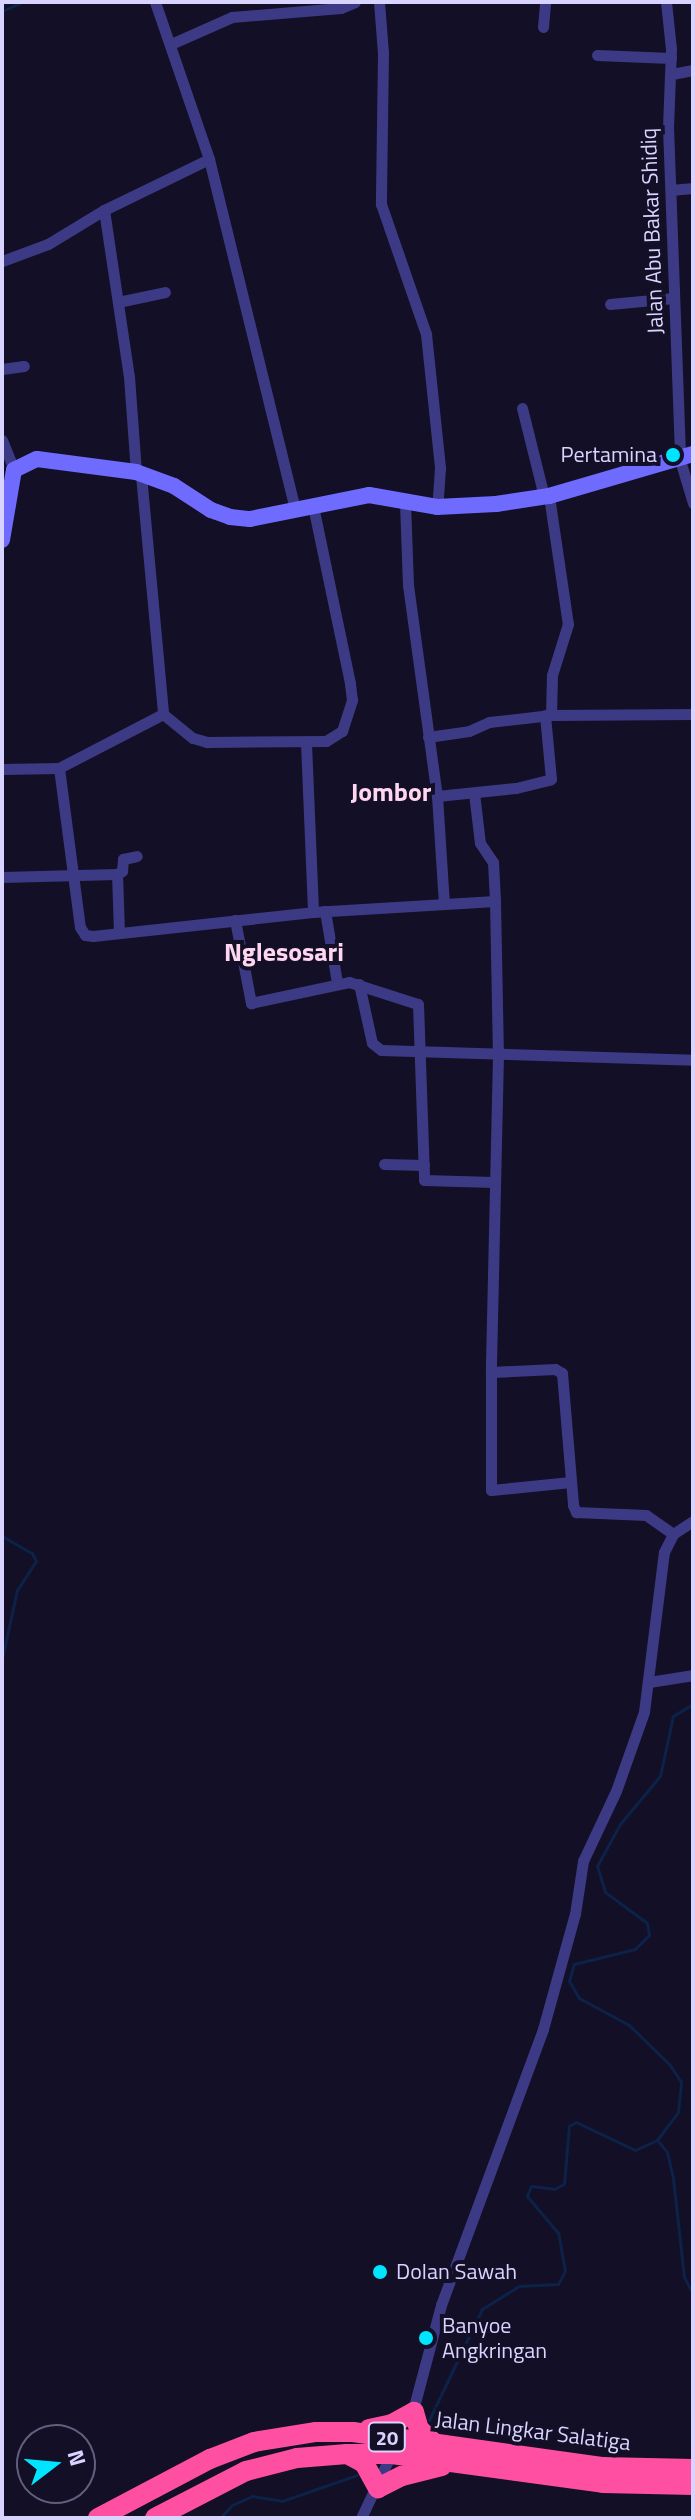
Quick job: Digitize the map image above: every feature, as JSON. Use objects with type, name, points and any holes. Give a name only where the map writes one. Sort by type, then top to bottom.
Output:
[{"type":"highway","points":[[353,2432],[392,2424],[414,2412],[419,2429],[435,2444]]},
{"type":"highway","name":"Jalan Lingkar Salatiga","points":[[98,2518],[210,2459],[254,2442],[316,2432],[353,2432],[458,2463],[603,2483],[666,2478],[693,2469]]},
{"type":"highway","name":"Jalan Lingkar Salatiga","points":[[155,2518],[246,2471],[297,2458],[394,2446],[435,2444],[602,2467],[693,2485]]},
{"type":"highway","points":[[347,2454],[364,2463],[378,2488],[422,2470],[458,2463]]},
{"type":"street","points":[[155,2],[209,159],[295,510]]},
{"type":"street","points":[[171,44],[232,17],[341,8],[355,2]]},
{"type":"street","points":[[543,27],[545,2]]},
{"type":"street","name":"Jalan Abu Bakar Shidiq","points":[[666,2],[672,74],[668,127],[674,298],[686,457],[693,503]]},
{"type":"street","points":[[382,3],[381,204],[426,334],[440,468],[437,507]]},
{"type":"street","points":[[597,55],[671,58]]},
{"type":"street","points":[[672,74],[693,70]]},
{"type":"street","points":[[2,261],[48,244],[104,210],[209,159]]},
{"type":"street","points":[[671,190],[693,188]]},
{"type":"street","points":[[104,210],[135,429],[163,714],[193,738],[207,742],[306,743],[336,738],[342,731],[352,700],[313,506]]},
{"type":"street","points":[[118,302],[165,292]]},
{"type":"street","points":[[610,304],[674,298]]},
{"type":"street","points":[[2,369],[24,366]]},
{"type":"street","points":[[437,796],[474,793],[551,779],[548,715],[552,675],[568,624],[546,496],[522,408]]},
{"type":"street","points":[[2,440],[14,470],[2,540]]},
{"type":"street","points":[[14,470],[37,459],[55,459],[139,474],[174,486],[230,517],[250,519],[369,495],[437,507],[496,504],[546,496],[686,457]]},
{"type":"street","points":[[405,503],[408,585],[437,796],[444,903]]},
{"type":"street","points":[[2,769],[59,768],[163,714]]},
{"type":"street","points":[[428,737],[469,731],[489,722],[548,715],[693,714]]},
{"type":"street","points":[[306,743],[319,912],[337,983]]},
{"type":"street","points":[[59,768],[80,927],[85,935],[319,912],[495,901]]},
{"type":"street","points":[[474,793],[480,843],[493,862],[495,901],[498,1055],[493,1182],[491,1490],[571,1482]]},
{"type":"street","points":[[2,877],[117,874],[122,871],[123,859],[137,856]]},
{"type":"street","points":[[117,874],[119,933]]},
{"type":"street","points":[[235,920],[251,1003],[337,983],[359,984],[418,1004],[427,1182],[493,1182]]},
{"type":"street","points":[[359,984],[373,1045],[381,1050],[693,1060]]},
{"type":"street","points":[[384,1164],[424,1165]]},
{"type":"street","points":[[491,1372],[555,1369],[562,1373],[576,1512],[646,1515],[673,1534]]},
{"type":"street","points":[[361,2518],[378,2488],[394,2446],[414,2412],[441,2305],[543,2029],[575,1914],[583,1861],[635,1742],[649,1682],[664,1552],[673,1534],[693,1521]]},
{"type":"street","points":[[649,1682],[693,1675]]},
{"type":"waterway","points":[[2,11],[22,2]]},
{"type":"waterway","points":[[2,1536],[32,1553],[36,1561],[17,1590],[2,1659]]},
{"type":"waterway","points":[[429,2420],[482,2309],[519,2286],[558,2284],[565,2271],[558,2233],[527,2196],[531,2186],[554,2189],[564,2184],[569,2126],[576,2122],[635,2150],[657,2140],[678,2112],[681,2082],[670,2065],[629,2025],[579,1998],[569,1981],[574,1964],[635,1949],[649,1935],[647,1923],[605,1892],[597,1866],[620,1824],[660,1776],[673,1716],[693,1704]]},
{"type":"waterway","points":[[2,1846],[2,1856]]},
{"type":"waterway","points":[[658,2141],[667,2152],[673,2178],[684,2277],[693,2294]]},
{"type":"waterway","points":[[220,2518],[232,2505],[252,2496],[282,2501],[357,2475]]},
{"type":"place","name":"Pertamina","points":[[673,455]]},
{"type":"place","name":"Dolan Sawah","points":[[380,2272]]},
{"type":"place","name":"Banyoe Angkringan","points":[[426,2338]]},
{"type":"district","name":"Jombor","points":[[391,792]]},
{"type":"district","name":"Nglesosari","points":[[284,952]]}]
